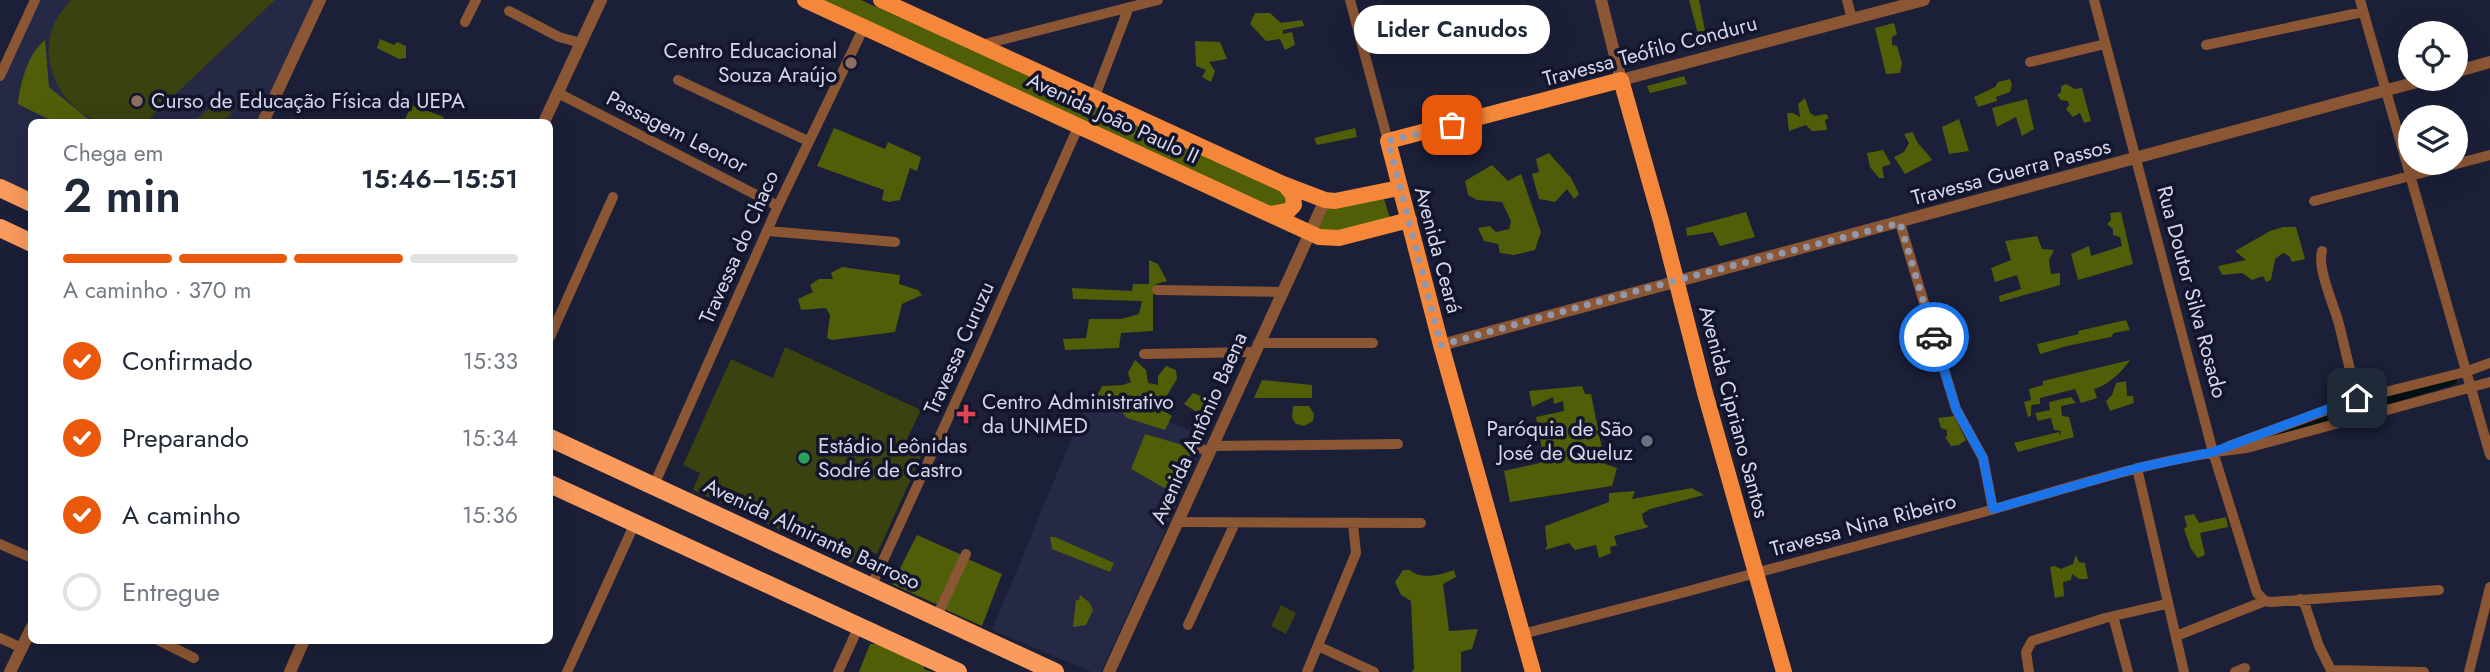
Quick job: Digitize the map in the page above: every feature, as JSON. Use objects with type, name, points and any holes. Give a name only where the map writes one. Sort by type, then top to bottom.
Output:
[{"type":"highway","points":[[0,188],[28,201]]},
{"type":"highway","points":[[0,228],[28,241]]},
{"type":"highway","name":"Avenida Almirante Barroso","points":[[553,439],[1055,672]]},
{"type":"highway","points":[[553,485],[958,672]]},
{"type":"main road","name":"Avenida João Paulo II","points":[[805,0],[1324,239],[1409,220]]},
{"type":"main road","name":"Avenida João Paulo II","points":[[881,0],[1283,184],[1325,200],[1342,201],[1399,188]]},
{"type":"main road","name":"Travessa Teófilo Conduru","points":[[1388,141],[1621,80]]},
{"type":"main road","name":"Avenida Cipriano Santos","points":[[1621,80],[1677,280],[1705,393],[1784,672]]},
{"type":"main road","name":"Avenida Ceará","points":[[1388,141],[1441,345],[1533,672]]},
{"type":"main road","points":[[1271,214],[1288,211],[1294,205],[1293,195],[1283,184]]},
{"type":"street","points":[[0,76],[34,0]]},
{"type":"street","points":[[264,119],[320,0]]},
{"type":"street","points":[[465,22],[476,0]]},
{"type":"street","points":[[545,119],[601,0]]},
{"type":"street","points":[[981,44],[1158,0]]},
{"type":"street","name":"Avenida Ceará","points":[[1350,0],[1388,141]]},
{"type":"street","name":"Avenida Cipriano Santos","points":[[1601,0],[1621,80]]},
{"type":"street","points":[[1847,0],[1852,19]]},
{"type":"street","name":"Travessa Teófilo Conduru","points":[[1621,80],[1924,0]]},
{"type":"street","name":"Rua Doutor Silva Rosado","points":[[2094,0],[2213,452],[2261,597]]},
{"type":"street","points":[[2360,0],[2490,455]]},
{"type":"street","points":[[1095,96],[1129,8]]},
{"type":"street","points":[[509,11],[559,37],[581,43]]},
{"type":"street","points":[[2206,45],[2364,12]]},
{"type":"street","name":"Travessa do Chaco","points":[[654,485],[778,206],[864,27]]},
{"type":"street","points":[[2030,62],[2105,44]]},
{"type":"street","points":[[2468,68],[2490,62]]},
{"type":"street","points":[[678,80],[808,141]]},
{"type":"street","name":"Travessa Guerra Passos","points":[[1441,345],[2398,87]]},
{"type":"street","name":"Passagem Leonor","points":[[558,93],[778,206]]},
{"type":"street","name":"Travessa Curuzu","points":[[872,587],[1079,125]]},
{"type":"street","points":[[2314,201],[2490,155]]},
{"type":"street","points":[[553,330],[612,197]]},
{"type":"street","name":"Avenida Antônio Baena","points":[[1109,672],[1325,200]]},
{"type":"street","points":[[1900,223],[1956,409],[1983,458],[1993,509]]},
{"type":"street","points":[[768,230],[895,242]]},
{"type":"street","points":[[2322,251],[2322,268],[2339,323],[2357,398]]},
{"type":"street","points":[[1157,290],[1282,292]]},
{"type":"street","points":[[1144,354],[1256,347],[1374,344]]},
{"type":"street","name":"Travessa Nina Ribeiro","points":[[2213,452],[2357,398],[2465,372],[2490,363]]},
{"type":"street","name":"Travessa Nina Ribeiro","points":[[1523,634],[1757,573],[2137,468],[2213,452],[2247,448],[2490,382]]},
{"type":"street","points":[[1195,446],[1210,449],[1398,444]]},
{"type":"street","points":[[2137,468],[2166,604],[2184,672]]},
{"type":"street","points":[[1177,522],[1421,523]]},
{"type":"street","points":[[567,672],[635,523]]},
{"type":"street","points":[[1188,625],[1235,523]]},
{"type":"street","points":[[1307,672],[1356,553],[1353,524]]},
{"type":"street","points":[[0,544],[28,556]]},
{"type":"street","points":[[936,618],[966,554]]},
{"type":"street","points":[[2469,672],[2490,587]]},
{"type":"street","points":[[2176,636],[2261,597],[2300,599],[2439,590]]},
{"type":"street","points":[[2300,599],[2305,605],[2319,646],[2332,671],[2424,672]]},
{"type":"street","points":[[2029,672],[2027,647],[2032,641],[2113,616],[2166,604]]},
{"type":"street","points":[[2113,616],[2128,672]]},
{"type":"street","points":[[838,672],[859,626]]},
{"type":"street","points":[[14,671],[28,635]]},
{"type":"street","points":[[0,638],[22,648]]},
{"type":"street","points":[[166,644],[194,658]]},
{"type":"street","points":[[290,672],[302,644]]},
{"type":"street","points":[[1318,646],[1374,672]]},
{"type":"shaded area","name":"Curso de Educação Física da UEPA","points":[[38,0],[320,0],[264,119],[28,119],[28,202],[0,188],[0,79]]},
{"type":"shaded area","points":[[1092,389],[1207,438],[1101,672],[1092,672],[992,630]]},
{"type":"green space","points":[[71,0],[275,0],[149,119],[94,119],[76,108],[65,96],[56,83],[49,52],[50,37],[62,11]]},
{"type":"green space","points":[[809,0],[861,0],[1285,191],[1290,201],[1277,212]]},
{"type":"green space","points":[[1689,0],[1699,0],[1708,46],[1702,49]]},
{"type":"green space","points":[[1255,13],[1270,13],[1281,23],[1302,20],[1304,26],[1283,30],[1283,34],[1292,32],[1295,45],[1285,50],[1280,39],[1266,41],[1250,24]]},
{"type":"green space","points":[[1894,23],[1897,34],[1892,37],[1892,45],[1897,46],[1902,63],[1900,73],[1886,74],[1875,28]]},
{"type":"green space","points":[[380,39],[394,45],[397,42],[406,46],[406,58],[399,59],[377,48]]},
{"type":"green space","points":[[45,40],[49,87],[88,119],[48,119],[18,104],[23,78],[39,46]]},
{"type":"green space","points":[[1195,41],[1220,42],[1227,59],[1209,62],[1215,71],[1211,82],[1202,77],[1206,70],[1196,66]]},
{"type":"green space","points":[[1684,76],[1687,84],[1650,93],[1647,86]]},
{"type":"green space","points":[[2010,79],[2010,92],[1996,97],[1997,101],[1978,107],[1974,97],[1995,87],[1998,82]]},
{"type":"green space","points":[[2066,84],[2075,89],[2082,88],[2091,121],[2084,123],[2080,113],[2073,117],[2066,109],[2068,101],[2061,100],[2057,95],[2061,92],[2061,86]]},
{"type":"green space","points":[[1805,98],[1810,113],[1815,116],[1826,114],[1829,118],[1825,120],[1827,130],[1812,131],[1806,125],[1789,131],[1787,113],[1800,117],[1798,104]]},
{"type":"green space","points":[[220,99],[232,113],[225,119],[197,119]]},
{"type":"green space","points":[[2027,99],[2034,129],[2022,136],[2016,117],[1997,127],[1992,108]]},
{"type":"green space","points":[[411,105],[444,117],[443,119],[405,119]]},
{"type":"green space","points":[[1959,119],[1969,151],[1949,154],[1942,127]]},
{"type":"green space","points":[[834,128],[885,149],[888,142],[921,157],[917,171],[910,168],[900,200],[882,200],[884,190],[817,166]]},
{"type":"green space","points":[[1355,128],[1357,137],[1317,145],[1314,138]]},
{"type":"green space","points":[[1913,132],[1918,144],[1932,160],[1905,174],[1894,157],[1904,152],[1909,143],[1904,134]]},
{"type":"green space","points":[[1883,150],[1891,164],[1882,167],[1884,178],[1879,178],[1870,167],[1867,153]]},
{"type":"green space","points":[[1549,153],[1571,178],[1579,194],[1574,199],[1567,189],[1555,202],[1539,199],[1532,174],[1539,172],[1536,159]]},
{"type":"green space","points":[[1492,165],[1508,181],[1521,174],[1541,232],[1535,250],[1514,255],[1500,253],[1498,244],[1484,241],[1478,228],[1490,226],[1496,232],[1509,229],[1511,221],[1502,202],[1477,200],[1468,195],[1465,181]]},
{"type":"green space","points":[[1384,199],[1390,218],[1333,233],[1318,229],[1328,207]]},
{"type":"green space","points":[[1746,212],[1755,237],[1720,246],[1713,232],[1687,236],[1686,228]]},
{"type":"green space","points":[[2121,212],[2133,264],[2078,280],[2071,254],[2089,246],[2091,256],[2122,246],[2120,237],[2113,235],[2113,229],[2107,224],[2111,220],[2110,213]]},
{"type":"green space","points":[[2296,227],[2305,259],[2292,262],[2289,256],[2283,253],[2275,259],[2271,280],[2266,282],[2263,276],[2252,280],[2242,273],[2222,275],[2218,266],[2246,260],[2235,251],[2270,231]]},
{"type":"green space","points":[[2037,236],[2042,249],[2054,250],[2049,260],[2051,274],[2060,273],[2060,285],[2000,302],[1999,296],[2021,289],[2017,275],[1995,282],[1991,268],[2011,260],[2005,241]]},
{"type":"green space","points":[[1149,260],[1158,264],[1167,281],[1156,284],[1153,295],[1153,331],[1121,333],[1119,348],[1065,350],[1063,339],[1086,338],[1089,319],[1121,319],[1139,314],[1142,301],[1073,299],[1072,288],[1132,291],[1133,284],[1149,284]]},
{"type":"green space","points":[[842,267],[900,275],[899,284],[918,290],[922,295],[902,304],[895,332],[832,340],[827,338],[830,315],[826,308],[801,310],[798,299],[813,292],[810,285],[819,279],[833,279],[831,273]]},
{"type":"green space","points":[[2126,320],[2130,330],[2040,354],[2037,344]]},
{"type":"green space","name":"Estádio Leônidas Sodré de Castro","points":[[785,347],[921,410],[906,441],[924,450],[877,554],[860,546],[852,563],[693,490],[700,473],[683,465],[731,359],[773,378]]},
{"type":"green space","points":[[1135,360],[1146,370],[1148,383],[1158,385],[1158,376],[1166,366],[1176,370],[1177,379],[1159,408],[1172,416],[1165,430],[1127,418],[1119,409],[1096,399],[1102,386],[1131,382],[1128,373]]},
{"type":"green space","points":[[2130,360],[2114,378],[2094,389],[2097,398],[2081,403],[2075,389],[2040,398],[2040,404],[2031,405],[2031,416],[2028,417],[2024,402],[2031,400],[2029,389],[2043,385],[2043,381]]},
{"type":"green space","points":[[1262,380],[1312,385],[1312,398],[1254,398]]},
{"type":"green space","points":[[2126,381],[2127,396],[2133,396],[2134,403],[2110,411],[2106,401],[2112,395],[2116,383]]},
{"type":"green space","points":[[1582,386],[1585,394],[1591,394],[1605,464],[1617,468],[1612,486],[1510,502],[1504,471],[1540,463],[1542,449],[1536,417],[1564,411],[1563,401],[1554,404],[1553,397],[1532,407],[1529,391]]},
{"type":"green space","points":[[1193,393],[1217,402],[1208,419],[1184,404]]},
{"type":"green space","points":[[2071,397],[2076,403],[2061,406],[2062,416],[2069,417],[2074,437],[2018,452],[2014,443],[2059,432],[2060,436],[2061,431],[2054,430],[2051,418],[2038,421],[2035,413],[2050,410],[2049,402]]},
{"type":"green space","points":[[1293,406],[1309,406],[1314,414],[1313,421],[1304,426],[1296,424],[1292,418]]},
{"type":"green space","points":[[1954,416],[1966,440],[1951,446],[1945,437],[1947,430],[1941,428],[1938,418]]},
{"type":"green space","points":[[1145,434],[1193,448],[1175,494],[1131,469]]},
{"type":"green space","points":[[1692,488],[1704,495],[1650,509],[1642,514],[1644,523],[1649,527],[1614,536],[1617,545],[1610,547],[1611,553],[1599,558],[1596,545],[1575,550],[1569,543],[1545,550],[1545,526],[1609,502],[1609,493],[1635,491],[1632,499]]},
{"type":"green space","points":[[2194,514],[2199,523],[2226,517],[2228,527],[2200,533],[2205,555],[2198,558],[2191,549],[2184,529],[2187,526],[2184,516]]},
{"type":"green space","points":[[917,535],[962,555],[938,605],[892,584]]},
{"type":"green space","points":[[1050,537],[1114,563],[1110,572],[1052,549]]},
{"type":"green space","points":[[2076,555],[2079,562],[2085,563],[2088,579],[2079,579],[2072,574],[2071,580],[2063,582],[2064,596],[2055,598],[2050,567],[2061,569],[2073,564]]},
{"type":"green space","points":[[968,559],[1002,574],[982,626],[944,609]]},
{"type":"green space","points":[[1403,570],[1425,576],[1454,570],[1456,577],[1443,584],[1449,631],[1478,629],[1472,649],[1461,652],[1461,672],[1412,672],[1411,601],[1401,595],[1395,582]]},
{"type":"green space","points":[[1080,595],[1089,602],[1093,610],[1086,625],[1073,627],[1076,600],[1079,600]]},
{"type":"green space","points":[[1281,605],[1296,613],[1286,634],[1271,626]]},
{"type":"green space","points":[[870,644],[881,644],[926,661],[924,669],[932,672],[859,672]]},
{"type":"waterway","points":[[2283,431],[2452,380]]},
{"type":"way so far","points":[[1452,125],[1388,141],[1441,345],[1677,280],[1900,223],[1934,337]]},
{"type":"place","name":"Centro Educacional Souza Araújo","points":[[851,63]]},
{"type":"place","name":"Curso de Educação Física da UEPA","points":[[137,101]]},
{"type":"place","name":"Lider Canudos","points":[[1452,125]]},
{"type":"place","name":"Centro Administrativo da UNIMED","points":[[966,414]]},
{"type":"place","name":"Paróquia de São José de Queluz","points":[[1647,441]]},
{"type":"place","name":"Estádio Leônidas Sodré de Castro","points":[[804,458]]},
{"type":"route","points":[[1934,337],[1956,409],[1983,458],[1993,509],[2137,468],[2213,452],[2357,398]]}]
